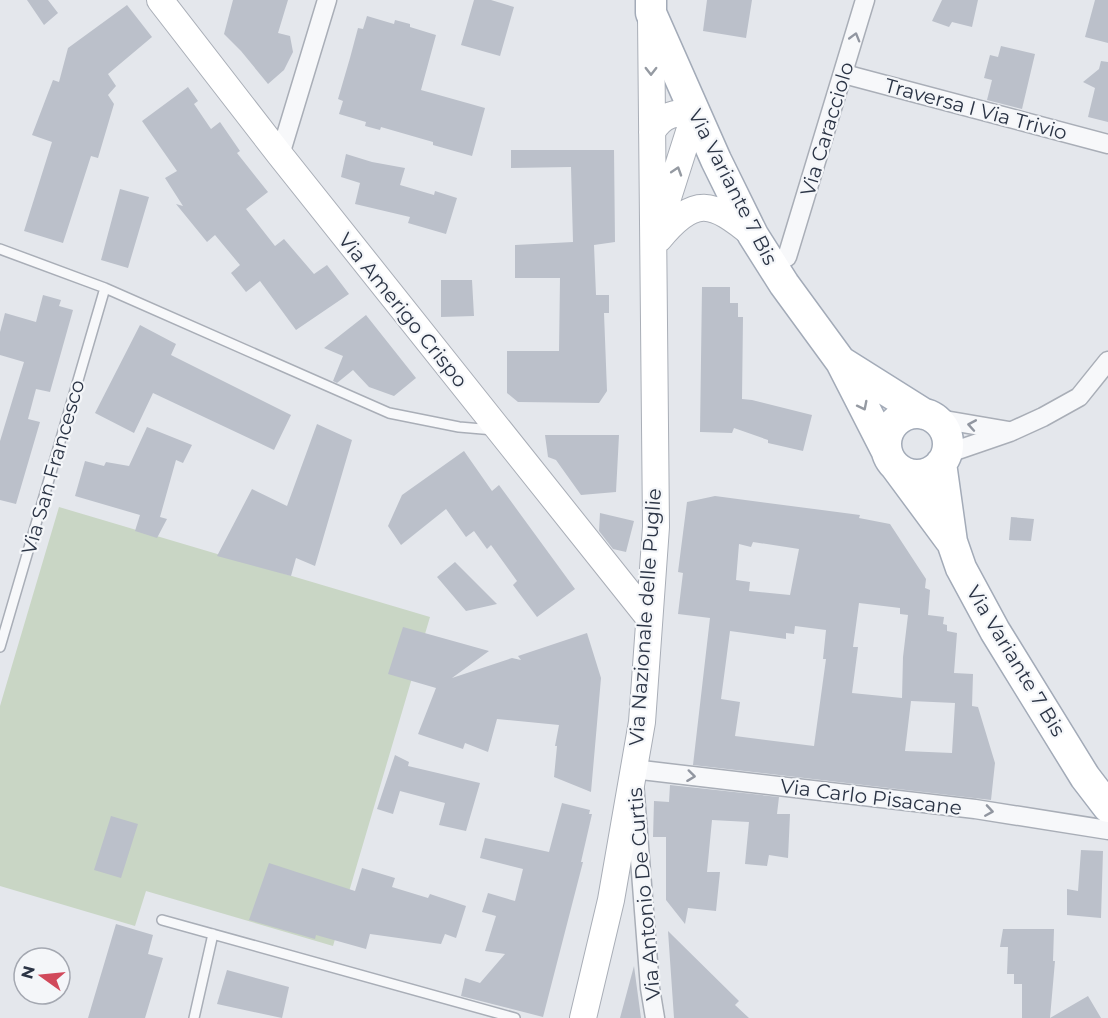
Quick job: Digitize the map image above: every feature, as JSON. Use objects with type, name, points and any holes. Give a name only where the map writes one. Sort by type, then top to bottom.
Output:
[{"type":"main road","name":"Via Amerigo Crispo","points":[[160,0],[280,155],[649,618]]},
{"type":"main road","name":"Via Variante 7 Bis","points":[[651,6],[695,113],[753,235],[784,284],[841,362],[891,458],[952,542]]},
{"type":"main road","name":"Via Nazionale delle Puglie","points":[[583,1018],[611,900],[642,722],[656,527],[651,6]]},
{"type":"main road","name":"Via Nazionale delle Puglie","points":[[653,247],[695,113]]},
{"type":"main road","points":[[652,132],[657,122],[670,115],[695,113]]},
{"type":"main road","points":[[653,247],[680,216],[697,208],[714,209],[723,213],[753,235]]},
{"type":"main road","name":"Via Variante 7 Bis","points":[[841,362],[928,416]]},
{"type":"main road","points":[[914,413],[928,416],[941,424],[946,434],[948,444],[944,459],[934,471],[924,475],[914,476],[904,473],[891,458],[886,440],[890,430],[904,416],[914,413]]},
{"type":"main road","name":"Via Variante 7 Bis","points":[[944,459],[952,542],[961,568],[977,599],[1084,777],[1108,830]]},
{"type":"main road","name":"Via Variante 7 Bis","points":[[1084,777],[1108,807]]},
{"type":"street","points":[[280,155],[327,0]]},
{"type":"street","name":"Via Caracciolo","points":[[787,257],[865,0]]},
{"type":"street","name":"Traversa I Via Trivio","points":[[844,74],[1108,144]]},
{"type":"street","points":[[944,459],[1043,417],[1079,397],[1108,361]]},
{"type":"street","points":[[928,416],[1010,432]]},
{"type":"street","name":"Via Carlo Pisacane","points":[[633,769],[975,809],[1108,830]]},
{"type":"street","name":"Via Antonio De Curtis","points":[[633,769],[650,988],[656,1018]]},
{"type":"lane","points":[[0,249],[105,288],[389,413],[459,428],[500,430]]},
{"type":"lane","name":"Via San Francesco","points":[[0,647],[105,288]]},
{"type":"lane","points":[[162,920],[515,1018]]},
{"type":"lane","points":[[194,1018],[213,934]]},
{"type":"green space","points":[[59,507],[430,617],[333,946],[146,891],[135,926],[0,886],[0,706]]},
{"type":"building","points":[[27,0],[48,0],[58,13],[44,25]]},
{"type":"building","points":[[233,0],[288,0],[278,33],[290,36],[293,52],[284,70],[268,84],[224,34]]},
{"type":"building","points":[[474,0],[491,0],[514,7],[500,56],[461,45]]},
{"type":"building","points":[[707,0],[752,0],[746,38],[703,31]]},
{"type":"building","points":[[942,0],[978,0],[972,27],[952,22],[949,27],[932,21]]},
{"type":"building","points":[[1095,0],[1108,0],[1108,43],[1085,37]]},
{"type":"building","points":[[127,5],[152,37],[108,74],[116,86],[108,95],[114,104],[98,158],[91,156],[63,243],[24,231],[52,142],[32,135],[53,80],[59,82],[68,48]]},
{"type":"building","points":[[367,16],[394,24],[395,20],[410,24],[410,27],[436,35],[421,90],[485,108],[472,156],[381,127],[380,130],[365,126],[366,122],[339,114],[343,101],[338,99],[358,28],[363,29]]},
{"type":"building","points":[[1001,46],[1035,54],[1022,109],[987,100],[992,80],[984,78],[990,55],[998,57]]},
{"type":"building","points":[[1101,61],[1108,62],[1108,122],[1088,117],[1095,88],[1083,82],[1099,69]]},
{"type":"building","points":[[188,87],[198,101],[194,104],[211,129],[220,122],[240,151],[237,153],[268,192],[246,209],[275,246],[284,239],[314,274],[327,265],[349,294],[296,330],[260,281],[246,292],[231,273],[240,265],[215,235],[207,242],[176,204],[183,206],[165,178],[177,171],[142,121]]},
{"type":"building","points":[[511,150],[614,150],[615,242],[594,245],[596,295],[609,295],[609,313],[604,313],[607,391],[599,403],[518,402],[507,393],[507,351],[559,351],[560,278],[515,278],[515,245],[573,242],[571,167],[511,168]]},
{"type":"building","points":[[346,154],[405,168],[400,185],[434,195],[435,191],[457,198],[446,234],[408,223],[410,217],[355,204],[360,183],[341,177]]},
{"type":"building","points":[[120,189],[149,197],[128,268],[101,260]]},
{"type":"building","points":[[441,280],[472,280],[474,316],[441,317]]},
{"type":"building","points":[[702,287],[730,287],[730,303],[738,303],[738,317],[743,317],[742,399],[812,415],[803,451],[768,443],[768,440],[734,428],[732,433],[700,432]]},
{"type":"building","points":[[43,295],[61,300],[59,306],[73,310],[50,392],[36,389],[28,419],[40,422],[16,504],[0,500],[0,441],[24,362],[0,355],[0,332],[5,313],[36,322]]},
{"type":"building","points":[[366,315],[416,378],[394,396],[369,387],[353,370],[337,383],[333,381],[343,356],[324,348]]},
{"type":"building","points":[[140,325],[176,344],[171,355],[291,415],[274,450],[153,393],[134,433],[95,413]]},
{"type":"building","points":[[317,424],[352,440],[315,566],[296,558],[291,576],[217,556],[252,489],[287,506]]},
{"type":"building","points":[[147,427],[192,445],[183,463],[176,460],[160,517],[167,519],[157,538],[135,531],[140,515],[75,496],[85,461],[104,466],[106,462],[129,466]]},
{"type":"building","points":[[545,435],[619,435],[616,492],[581,495],[556,460],[548,457]]},
{"type":"building","points":[[464,451],[492,491],[499,485],[575,589],[537,617],[513,585],[517,581],[491,545],[487,549],[474,531],[466,537],[446,509],[401,545],[388,526],[402,495]]},
{"type":"building","points":[[715,496],[860,515],[859,518],[890,524],[926,579],[925,588],[930,590],[928,615],[944,617],[943,624],[947,625],[947,631],[957,633],[954,673],[973,674],[972,706],[978,707],[995,763],[991,800],[693,765],[710,618],[678,614],[683,573],[678,572],[687,502]],"holes":[[[753,542],[799,549],[790,595],[749,591],[750,582],[736,580],[739,544],[751,547]],[[859,603],[900,608],[900,614],[908,615],[903,657],[902,698],[852,693],[858,647],[853,647]],[[795,626],[826,630],[823,659],[826,659],[814,746],[735,736],[740,702],[721,699],[730,631],[786,639],[786,633],[794,634]],[[911,701],[955,703],[952,753],[905,751]]]},
{"type":"building","points":[[600,513],[634,521],[626,552],[613,549],[599,531]]},
{"type":"building","points":[[1011,517],[1034,519],[1031,541],[1009,540]]},
{"type":"building","points":[[455,562],[497,604],[466,611],[437,577]]},
{"type":"building","points":[[403,627],[489,651],[452,678],[512,658],[521,660],[518,656],[587,633],[601,678],[591,792],[554,777],[557,746],[555,746],[559,725],[497,719],[488,752],[465,743],[463,749],[418,734],[436,688],[388,674]]},
{"type":"building","points":[[395,755],[409,762],[408,766],[480,783],[466,831],[439,825],[445,803],[400,791],[393,814],[377,809]]},
{"type":"building","points":[[670,785],[779,797],[777,814],[790,814],[788,858],[769,855],[767,866],[745,864],[749,822],[712,820],[707,872],[720,872],[716,911],[688,908],[685,924],[666,900],[666,837],[653,837],[654,801],[669,802]]},
{"type":"building","points":[[562,803],[590,810],[589,814],[592,814],[581,862],[583,862],[543,1017],[461,996],[465,978],[480,983],[505,954],[485,951],[496,916],[482,912],[488,893],[515,901],[523,869],[480,858],[485,838],[549,852]]},
{"type":"building","points":[[111,816],[138,824],[121,878],[94,870]]},
{"type":"building","points":[[1081,850],[1103,851],[1101,918],[1067,915],[1067,889],[1078,891]]},
{"type":"building","points":[[269,863],[355,891],[362,868],[395,878],[392,887],[428,898],[430,894],[466,906],[456,938],[445,934],[441,944],[370,934],[366,949],[316,935],[315,939],[249,920]]},
{"type":"building","points":[[116,924],[153,935],[148,954],[163,958],[145,1018],[88,1018]]},
{"type":"building","points":[[1003,929],[1054,929],[1053,961],[1055,961],[1050,1018],[1022,1018],[1022,984],[1014,984],[1014,974],[1007,974],[1008,947],[1000,947]]},
{"type":"building","points":[[668,931],[739,1001],[735,1005],[749,1018],[674,1018]]},
{"type":"building","points":[[634,966],[641,1018],[620,1018]]},
{"type":"building","points":[[227,970],[289,987],[282,1018],[217,1004]]},
{"type":"building","points":[[1088,996],[1101,1018],[1050,1018]]}]
